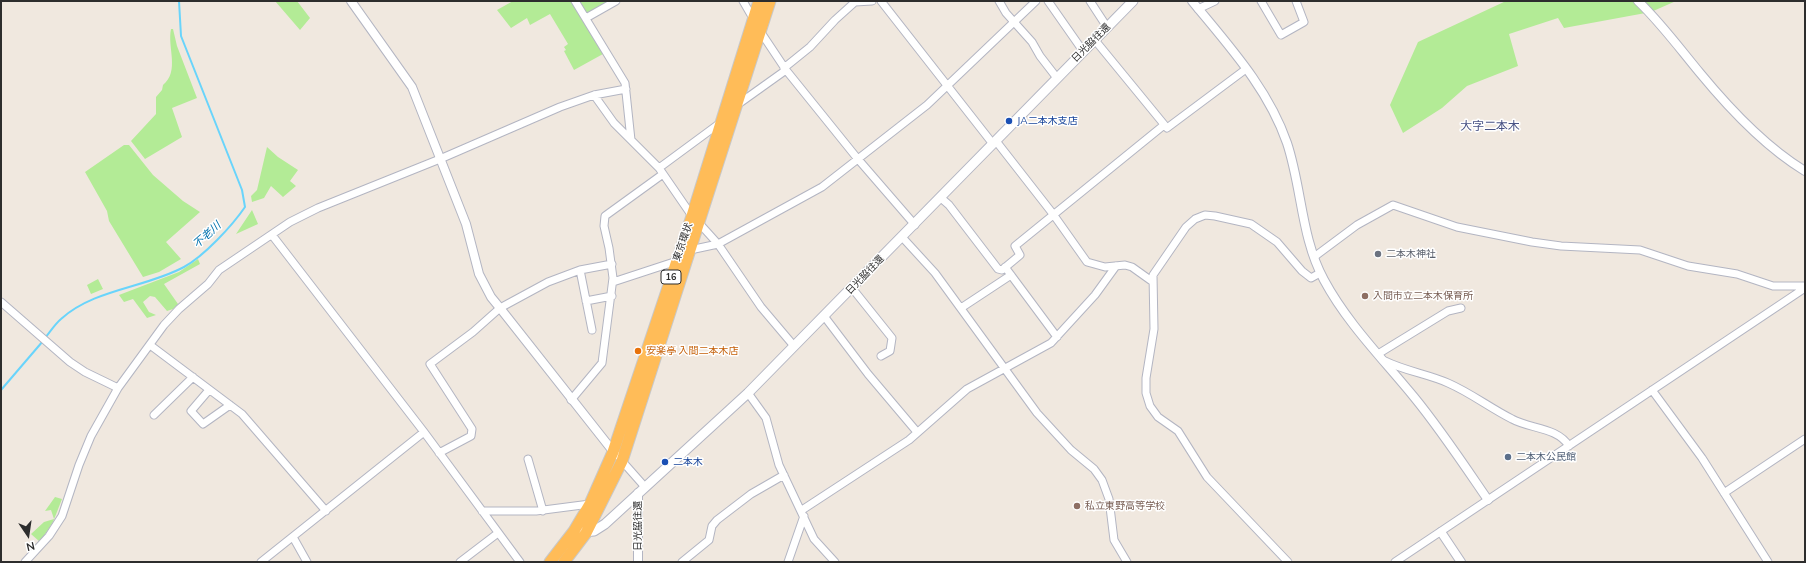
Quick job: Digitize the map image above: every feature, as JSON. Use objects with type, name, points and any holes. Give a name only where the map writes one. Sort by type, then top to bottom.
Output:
[{"type":"highway","name":"東京環状","points":[[564,562],[586,533],[622,461],[690,250],[696,220],[722,121],[759,1]]},
{"type":"highway","name":"東京環状","points":[[550,562],[574,531],[590,504],[613,452],[677,261],[696,220],[737,105],[770,1]]},
{"type":"main road","name":"日光脇往還","points":[[638,494],[748,393],[915,225],[1094,39],[1133,1]]},
{"type":"main road","points":[[574,531],[586,533],[594,531],[605,524],[638,494]]},
{"type":"street","points":[[351,1],[412,87],[466,224],[478,274],[491,297],[613,452],[645,487]]},
{"type":"street","points":[[575,1],[626,83],[631,140]]},
{"type":"street","points":[[586,18],[616,1]]},
{"type":"street","points":[[743,1],[754,18],[760,32],[785,69],[857,158],[915,225]]},
{"type":"street","points":[[737,105],[785,69],[810,47],[854,2],[872,1]]},
{"type":"street","points":[[881,1],[948,86],[1053,214],[1087,262],[1105,267],[1132,267],[1153,282]]},
{"type":"street","points":[[999,1],[1014,22],[1032,42],[1040,56],[1057,78]]},
{"type":"street","points":[[690,250],[718,244],[822,187],[857,158],[927,105],[1036,1]]},
{"type":"street","points":[[1048,1],[1083,51]]},
{"type":"street","points":[[1090,1],[1107,26]]},
{"type":"street","points":[[1192,1],[1246,69],[1273,113],[1287,143],[1297,181],[1304,224],[1314,258],[1320,273],[1337,303],[1434,421],[1488,500]]},
{"type":"street","points":[[1198,9],[1215,1]]},
{"type":"street","points":[[1261,1],[1281,35],[1304,22],[1296,1]]},
{"type":"street","points":[[1638,1],[1722,99],[1774,147],[1805,171]]},
{"type":"street","points":[[1094,39],[1167,128],[1246,69]]},
{"type":"street","points":[[25,562],[49,536],[62,516],[85,451],[118,388],[164,324],[208,284],[219,270],[290,222],[318,208],[440,160],[560,107],[594,95],[626,89]]},
{"type":"street","points":[[594,95],[614,123],[661,171],[696,220],[718,244],[761,307],[794,346]]},
{"type":"street","points":[[571,400],[602,362],[613,282],[612,264],[604,226],[605,216],[722,121]]},
{"type":"street","points":[[941,198],[949,205],[998,269],[1005,267],[1020,255],[1015,246],[1164,125]]},
{"type":"street","points":[[1314,258],[1357,225],[1393,206],[1457,227],[1532,242],[1640,250],[1688,266],[1737,274],[1773,286],[1805,287]]},
{"type":"street","points":[[1288,562],[1207,477],[1178,431],[1158,417],[1150,406],[1146,393],[1146,378],[1154,329],[1153,275],[1186,227],[1195,219],[1205,215],[1251,224],[1277,242],[1311,278],[1320,273]]},
{"type":"street","points":[[272,235],[424,432],[520,562]]},
{"type":"street","points":[[902,237],[935,273],[1037,413],[1071,450],[1094,469],[1102,480],[1109,499],[1114,540],[1127,562]]},
{"type":"street","points":[[613,282],[677,261]]},
{"type":"street","points":[[439,453],[471,436],[472,428],[430,364],[473,332],[500,308],[548,282],[580,270],[612,264]]},
{"type":"street","points":[[788,562],[803,513],[918,432],[967,389],[1040,350],[1057,337],[1095,295],[1116,266]]},
{"type":"street","points":[[1005,267],[1057,337]]},
{"type":"street","points":[[580,270],[592,330]]},
{"type":"street","points":[[961,308],[1012,275]]},
{"type":"street","points":[[1395,562],[1805,287]]},
{"type":"street","points":[[852,288],[892,338],[890,351],[881,356]]},
{"type":"street","points":[[586,301],[612,296]]},
{"type":"street","points":[[1,302],[41,338],[85,372],[118,388]]},
{"type":"street","points":[[1378,354],[1448,311],[1461,308]]},
{"type":"street","points":[[824,316],[868,374],[918,432]]},
{"type":"street","points":[[150,345],[242,414],[326,511]]},
{"type":"street","points":[[1385,362],[1447,382],[1512,420],[1552,433],[1566,442],[1569,446]]},
{"type":"street","points":[[154,415],[193,377]]},
{"type":"street","points":[[209,390],[191,411],[204,424],[230,405]]},
{"type":"street","points":[[1652,390],[1688,438],[1768,562]]},
{"type":"street","points":[[748,393],[766,418],[776,456],[814,539],[835,562]]},
{"type":"street","points":[[261,562],[424,432]]},
{"type":"street","points":[[1724,493],[1805,439]]},
{"type":"street","points":[[528,459],[543,511]]},
{"type":"street","points":[[682,562],[705,544],[711,535],[712,526],[717,520],[752,494],[784,475]]},
{"type":"street","name":"日光脇往還","points":[[638,494],[638,562]]},
{"type":"street","points":[[482,511],[543,511],[590,504]]},
{"type":"street","points":[[1441,532],[1461,562]]},
{"type":"street","points":[[460,562],[498,534]]},
{"type":"street","points":[[293,537],[307,562]]},
{"type":"green space","points":[[275,1],[297,1],[310,18],[300,30]]},
{"type":"green space","points":[[513,1],[571,1],[603,54],[574,70],[564,51],[566,50],[564,47],[568,44],[550,14],[530,25],[527,18],[511,28],[497,10]]},
{"type":"green space","points":[[578,1],[610,1],[588,14],[585,13]]},
{"type":"green space","points":[[1506,1],[1676,1],[1651,12],[1564,28],[1558,18],[1509,34],[1518,66],[1467,86],[1442,108],[1403,133],[1390,105],[1418,42]]},
{"type":"green space","points":[[171,29],[173,29],[177,46],[197,98],[172,108],[182,137],[145,159],[131,141],[156,114],[156,97],[162,90],[163,85],[171,73]]},
{"type":"green space","points":[[124,145],[129,145],[153,175],[183,201],[200,212],[166,242],[181,259],[159,272],[143,277],[109,221],[107,211],[85,172]]},
{"type":"green space","points":[[267,147],[278,157],[298,170],[290,181],[296,186],[283,197],[271,186],[264,198],[252,202],[251,196],[257,190]]},
{"type":"green space","points":[[252,210],[258,224],[236,234]]},
{"type":"green space","points":[[198,259],[200,264],[164,284],[178,304],[173,309],[167,311],[155,297],[150,296],[143,302],[149,312],[156,315],[147,318],[133,299],[124,302],[119,295],[179,272]]},
{"type":"green space","points":[[98,279],[103,289],[91,294],[87,285]]},
{"type":"green space","points":[[55,497],[62,499],[53,522],[40,542],[31,534],[44,522],[54,519],[51,510],[45,511]]},
{"type":"waterway","name":"不老川","points":[[45,338],[61,319],[74,309],[89,301],[169,274],[192,262],[217,240],[233,223],[245,207],[242,190],[181,36],[179,1]]},
{"type":"waterway","name":"不老川","points":[[1,390],[43,341]]},
{"type":"place","name":"JA二本木支店","points":[[1009,121]]},
{"type":"place","name":"二本木神社","points":[[1378,254]]},
{"type":"place","name":"入間市立二本木保育所","points":[[1365,296]]},
{"type":"place","name":"安楽亭 入間二本木店","points":[[638,351]]},
{"type":"place","name":"二本木公民館","points":[[1508,457]]},
{"type":"place","name":"二本木","points":[[665,462]]},
{"type":"place","name":"私立東野高等学校","points":[[1077,506]]},
{"type":"district","name":"大字二本木","points":[[1490,126]]}]
